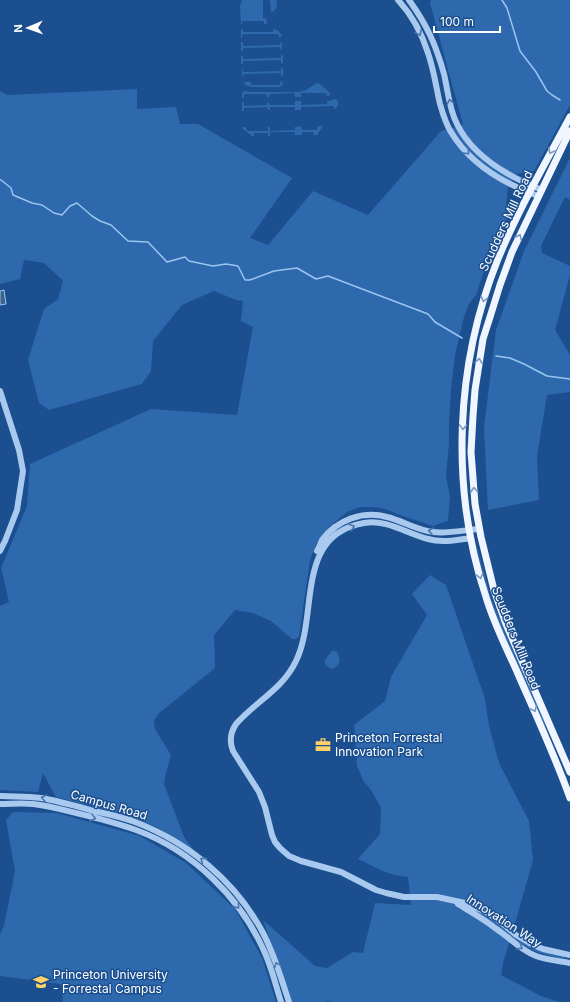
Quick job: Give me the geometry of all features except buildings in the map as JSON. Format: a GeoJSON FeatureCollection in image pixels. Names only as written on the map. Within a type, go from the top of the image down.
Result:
{"type":"FeatureCollection","features":[{"type":"Feature","properties":{"kind":"main road","name":"Scudders Mill Road"},"geometry":{"type":"LineString","coordinates":[[570,117],[531,190],[491,277],[470,355],[462,425],[464,497],[469,530],[486,597],[492,615],[552,751],[570,798]]}},
{"type":"Feature","properties":{"kind":"main road","name":"Scudders Mill Road"},"geometry":{"type":"LineString","coordinates":[[570,131],[512,252],[483,339],[479,358],[471,452],[475,504],[479,529],[494,590],[506,624],[570,772]]}},
{"type":"Feature","properties":{"kind":"street"},"geometry":{"type":"LineString","coordinates":[[398,0],[412,19],[422,37],[428,54],[440,105],[450,132],[467,154],[491,173],[511,185],[540,193]]}},
{"type":"Feature","properties":{"kind":"street"},"geometry":{"type":"LineString","coordinates":[[410,0],[428,28],[434,43],[450,106],[460,131],[469,143],[489,162],[526,184],[531,190]]}},
{"type":"Feature","properties":{"kind":"street"},"geometry":{"type":"LineString","coordinates":[[0,391],[23,471],[17,510],[0,551]]}},
{"type":"Feature","properties":{"kind":"street","name":"Innovation Way"},"geometry":{"type":"LineString","coordinates":[[313,576],[313,564],[316,553],[322,541],[340,524],[348,519],[361,515],[383,516],[436,533],[479,529]]}},
{"type":"Feature","properties":{"kind":"street","name":"Innovation Way"},"geometry":{"type":"LineString","coordinates":[[471,538],[447,541],[431,540],[376,522],[366,522],[348,528],[332,537],[321,551],[315,567],[303,645],[296,662],[278,687],[236,724],[232,730],[230,741],[233,750],[259,792],[272,835],[280,848],[289,856],[301,861],[341,872],[386,894],[404,897],[437,896],[465,903],[493,916],[516,935],[533,945],[543,949],[568,954]]}},
{"type":"Feature","properties":{"kind":"street","name":"Campus Road"},"geometry":{"type":"LineString","coordinates":[[0,796],[30,796],[41,798],[125,819],[155,830],[192,852],[224,879],[255,919],[277,964],[289,1002]]}},
{"type":"Feature","properties":{"kind":"street","name":"Campus Road"},"geometry":{"type":"LineString","coordinates":[[0,804],[33,804],[46,806],[113,823],[137,830],[181,853],[219,884],[247,920],[265,953],[281,1002]]}},
{"type":"Feature","properties":{"kind":"street","name":"Innovation Way"},"geometry":{"type":"LineString","coordinates":[[450,899],[489,923],[518,946],[536,956],[570,963]]}},
{"type":"Feature","properties":{"kind":"street"},"geometry":{"type":"LineString","coordinates":[[489,923],[493,916]]}},
{"type":"Feature","properties":{"kind":"shaded area"},"geometry":{"type":"Polygon","coordinates":[[[242,0],[263,0],[263,18],[266,18],[267,24],[264,24],[264,21],[242,21],[241,24],[240,6],[242,0]]]}},
{"type":"Feature","properties":{"kind":"shaded area"},"geometry":{"type":"Polygon","coordinates":[[[270,0],[276,0],[277,4],[276,9],[272,12],[271,11],[270,0]]]}},
{"type":"Feature","properties":{"kind":"shaded area"},"geometry":{"type":"Polygon","coordinates":[[[431,0],[570,0],[570,105],[534,171],[517,174],[508,186],[506,207],[514,206],[492,248],[476,295],[469,304],[464,317],[455,355],[451,390],[446,476],[450,496],[448,521],[433,526],[385,509],[374,507],[360,507],[347,512],[330,526],[317,542],[310,560],[299,636],[296,639],[292,639],[271,621],[253,613],[235,610],[214,635],[215,668],[158,714],[154,721],[155,729],[171,755],[164,784],[184,837],[195,852],[157,827],[125,815],[56,797],[43,773],[38,792],[0,790],[0,606],[9,602],[1,568],[27,506],[30,464],[151,409],[237,415],[253,327],[241,321],[243,301],[236,300],[214,291],[182,305],[153,341],[151,371],[142,384],[49,410],[39,403],[28,360],[44,309],[58,299],[63,281],[44,263],[24,260],[20,279],[0,284],[0,91],[7,95],[137,89],[137,109],[176,107],[180,124],[198,124],[292,178],[250,238],[268,245],[313,191],[368,215],[441,131],[463,125],[430,3],[431,0]]]}},
{"type":"Feature","properties":{"kind":"shaded area"},"geometry":{"type":"Polygon","coordinates":[[[241,29],[243,32],[273,32],[274,29],[282,36],[279,37],[278,34],[243,34],[241,38],[241,29]]]}},
{"type":"Feature","properties":{"kind":"shaded area"},"geometry":{"type":"Polygon","coordinates":[[[241,42],[243,42],[243,46],[280,45],[282,42],[282,50],[280,47],[243,48],[243,51],[241,51],[241,42]]]}},
{"type":"Feature","properties":{"kind":"shaded area"},"geometry":{"type":"Polygon","coordinates":[[[281,55],[283,55],[283,63],[281,63],[281,60],[243,61],[243,64],[241,64],[241,56],[243,56],[243,59],[281,58],[281,55]]]}},
{"type":"Feature","properties":{"kind":"shaded area"},"geometry":{"type":"Polygon","coordinates":[[[281,68],[283,68],[283,76],[281,76],[281,73],[243,74],[242,77],[242,69],[243,72],[281,71],[281,68]]]}},
{"type":"Feature","properties":{"kind":"shaded area"},"geometry":{"type":"Polygon","coordinates":[[[283,81],[280,87],[251,87],[245,85],[244,82],[251,82],[251,85],[280,85],[280,82],[283,81]]]}},
{"type":"Feature","properties":{"kind":"shaded area"},"geometry":{"type":"Polygon","coordinates":[[[318,83],[330,93],[329,96],[327,96],[326,93],[301,93],[301,97],[295,97],[294,93],[270,94],[269,97],[267,97],[267,94],[244,94],[244,98],[242,98],[242,93],[244,91],[299,92],[318,83]]]}},
{"type":"Feature","properties":{"kind":"shaded area"},"geometry":{"type":"Polygon","coordinates":[[[334,99],[338,102],[338,106],[335,109],[334,106],[301,107],[301,110],[295,110],[295,107],[270,107],[270,110],[268,110],[267,107],[244,108],[244,111],[242,111],[242,102],[244,102],[244,106],[267,105],[268,102],[270,105],[295,105],[295,101],[301,101],[301,105],[327,104],[327,101],[334,99]]]}},
{"type":"Feature","properties":{"kind":"shaded area"},"geometry":{"type":"Polygon","coordinates":[[[301,126],[302,130],[317,130],[318,126],[323,126],[317,135],[314,135],[313,132],[302,132],[302,135],[295,135],[295,132],[270,132],[270,136],[268,136],[268,133],[254,133],[254,136],[252,136],[243,129],[243,127],[246,127],[247,131],[268,131],[268,127],[270,127],[270,131],[295,130],[295,127],[301,126]]]}},
{"type":"Feature","properties":{"kind":"shaded area"},"geometry":{"type":"Polygon","coordinates":[[[570,158],[570,200],[565,197],[541,246],[542,253],[570,266],[570,275],[555,330],[570,355],[570,392],[547,395],[537,456],[539,500],[488,510],[484,428],[496,330],[524,251],[570,158]]]}},
{"type":"Feature","properties":{"kind":"shaded area"},"geometry":{"type":"Polygon","coordinates":[[[4,290],[6,304],[0,305],[0,291],[4,290]]]}},
{"type":"Feature","properties":{"kind":"shaded area"},"geometry":{"type":"Polygon","coordinates":[[[476,547],[491,598],[564,767],[502,633],[492,607],[476,547]]]}},
{"type":"Feature","properties":{"kind":"shaded area"},"geometry":{"type":"Polygon","coordinates":[[[430,575],[446,585],[485,699],[489,726],[499,763],[529,821],[533,860],[512,934],[565,956],[564,959],[543,954],[524,946],[511,937],[501,975],[541,996],[559,1002],[292,1002],[263,920],[315,966],[327,968],[353,952],[363,953],[375,903],[411,905],[408,877],[388,873],[358,859],[380,834],[381,808],[371,790],[364,782],[357,766],[354,725],[385,701],[391,677],[427,615],[412,594],[430,575]]]}},
{"type":"Feature","properties":{"kind":"shaded area"},"geometry":{"type":"Polygon","coordinates":[[[332,651],[337,652],[340,660],[339,664],[332,669],[326,665],[325,661],[332,651]]]}},
{"type":"Feature","properties":{"kind":"shaded area"},"geometry":{"type":"Polygon","coordinates":[[[13,812],[57,813],[140,836],[186,863],[235,909],[262,958],[276,1002],[63,1002],[61,984],[0,976],[0,934],[4,926],[15,871],[6,820],[13,812]]]}},
{"type":"Feature","properties":{"kind":"waterway"},"geometry":{"type":"LineString","coordinates":[[502,0],[507,8],[520,51],[536,72],[547,91],[560,100]]}},
{"type":"Feature","properties":{"kind":"waterway"},"geometry":{"type":"LineString","coordinates":[[0,180],[11,188],[13,195],[32,203],[42,205],[54,213],[62,215],[70,206],[77,203],[92,216],[111,225],[128,241],[148,242],[167,262],[185,257],[189,261],[213,266],[226,264],[238,266],[245,280],[250,280],[274,271],[297,268],[316,279],[328,276],[428,314],[435,322],[462,338]]}},
{"type":"Feature","properties":{"kind":"waterway"},"geometry":{"type":"LineString","coordinates":[[496,356],[510,358],[547,376],[570,379]]}},
{"type":"Feature","properties":{"kind":"place","name":"Princeton Forrestal Innovation Park"},"geometry":{"type":"Point","coordinates":[323,745]}},
{"type":"Feature","properties":{"kind":"place","name":"Princeton University - Forrestal Campus"},"geometry":{"type":"Point","coordinates":[41,982]}}]}
